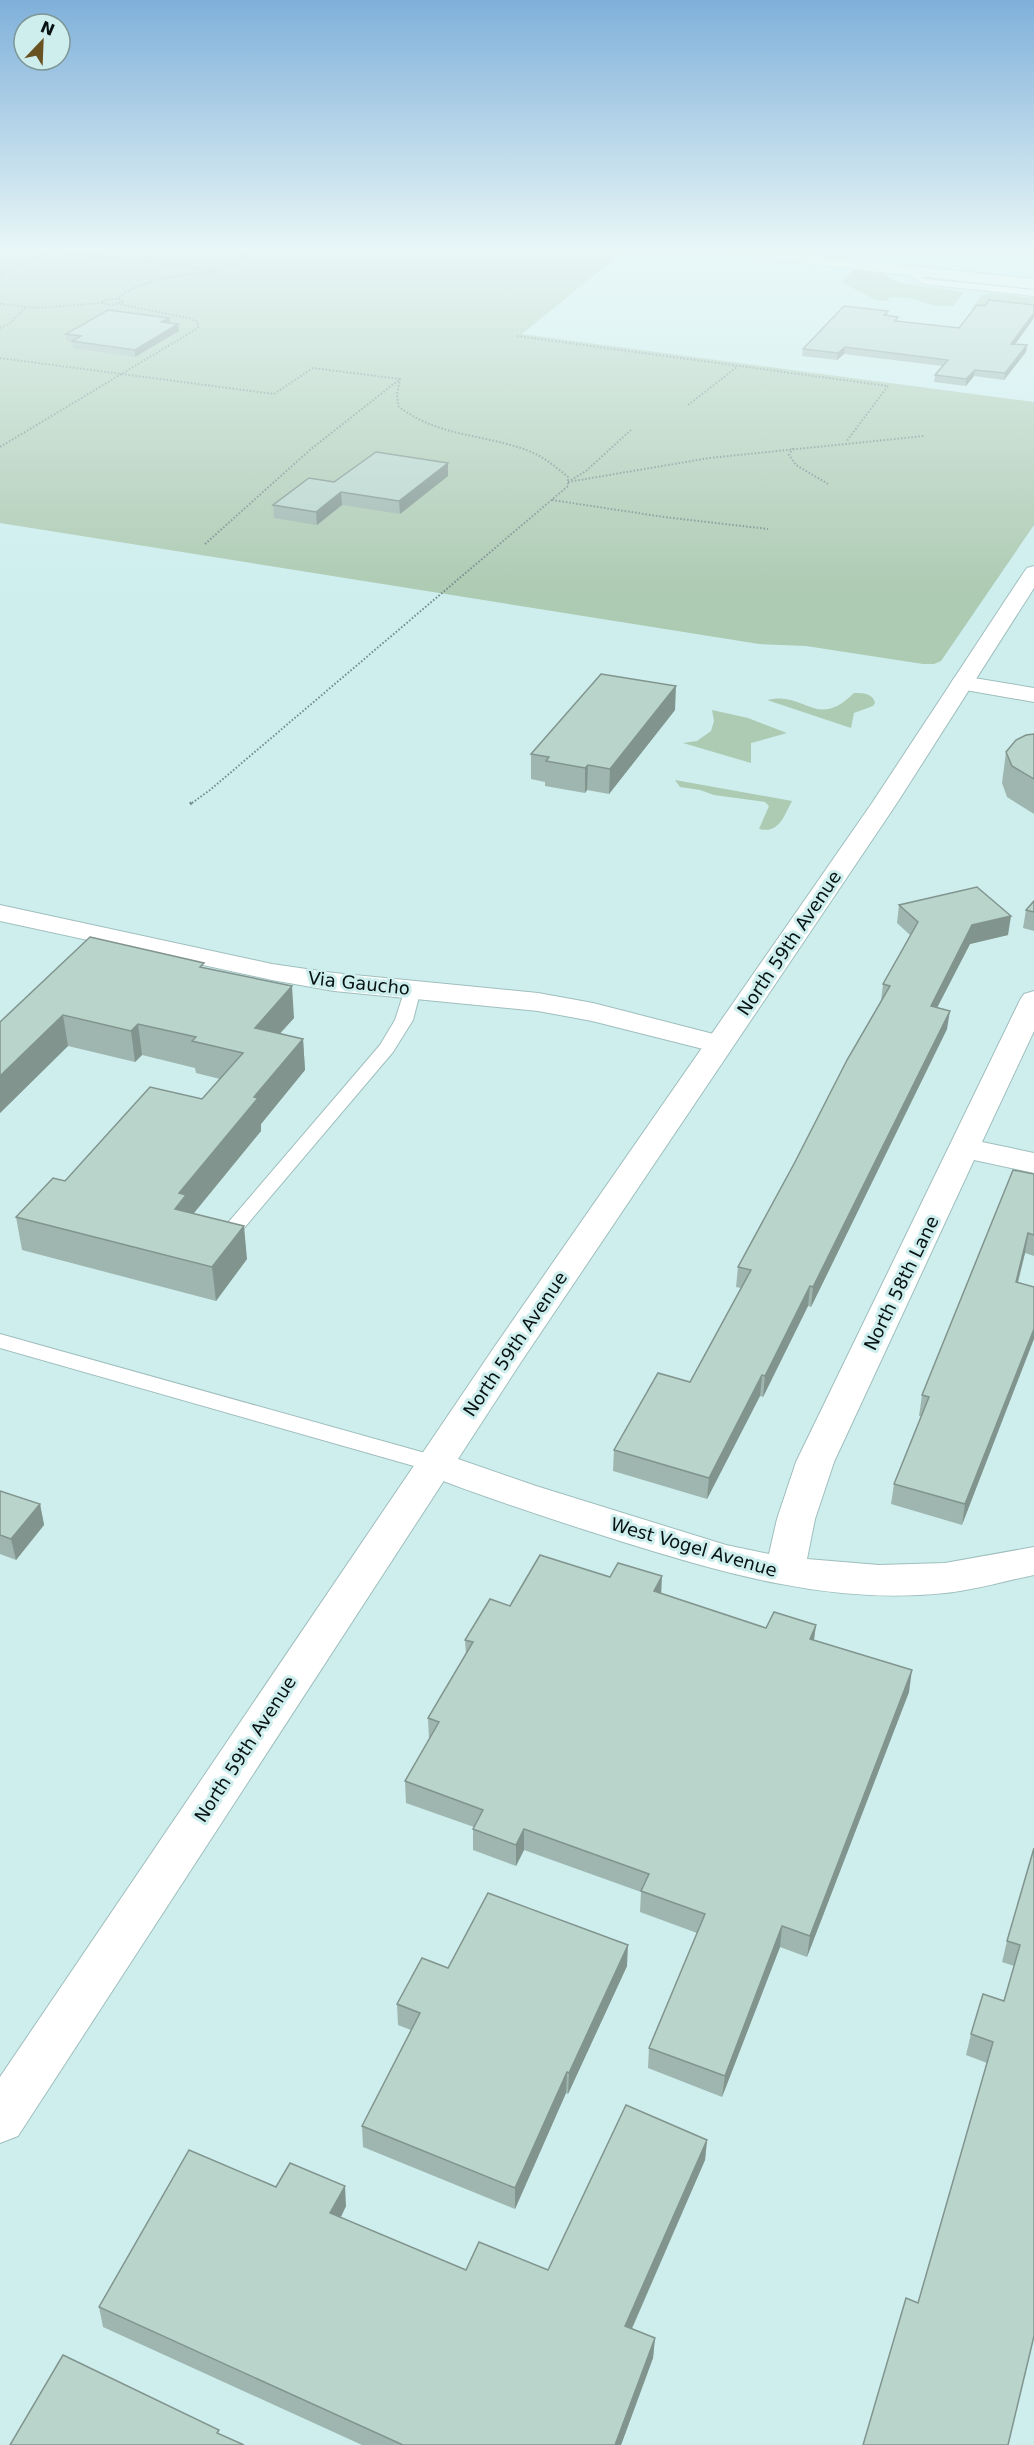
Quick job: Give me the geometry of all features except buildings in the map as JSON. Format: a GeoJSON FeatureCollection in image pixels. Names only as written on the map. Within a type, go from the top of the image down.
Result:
{"type":"FeatureCollection","features":[{"type":"Feature","properties":{"kind":"street","name":"North 59th Avenue"},"geometry":{"type":"LineString","coordinates":[[0,2120],[435,1464],[718,1044],[870,824],[1034,572]]}},
{"type":"Feature","properties":{"kind":"street"},"geometry":{"type":"LineString","coordinates":[[962,683],[1034,695]]}},
{"type":"Feature","properties":{"kind":"street","name":"Via Gaucho"},"geometry":{"type":"LineString","coordinates":[[0,913],[272,972],[549,1004],[718,1044]]}},
{"type":"Feature","properties":{"kind":"street","name":"North 58th Lane"},"geometry":{"type":"LineString","coordinates":[[785,1572],[796,1519],[815,1462],[1034,1000]]}},
{"type":"Feature","properties":{"kind":"street"},"geometry":{"type":"LineString","coordinates":[[965,1148],[1034,1164]]}},
{"type":"Feature","properties":{"kind":"street","name":"West Vogel Avenue"},"geometry":{"type":"LineString","coordinates":[[435,1464],[522,1496],[660,1539],[726,1559],[785,1572],[879,1580],[945,1578],[1034,1561]]}},
{"type":"Feature","properties":{"kind":"lane"},"geometry":{"type":"LineString","coordinates":[[220,1245],[387,1048],[404,1020],[413,989]]}},
{"type":"Feature","properties":{"kind":"lane"},"geometry":{"type":"LineString","coordinates":[[0,1341],[435,1464]]}},
{"type":"Feature","properties":{"kind":"path"},"geometry":{"type":"LineString","coordinates":[[59,366],[274,394],[313,368],[400,379]]}},
{"type":"Feature","properties":{"kind":"path"},"geometry":{"type":"LineString","coordinates":[[0,447],[139,366]]}},
{"type":"Feature","properties":{"kind":"path"},"geometry":{"type":"LineString","coordinates":[[688,405],[725,378],[737,366]]}},
{"type":"Feature","properties":{"kind":"path"},"geometry":{"type":"LineString","coordinates":[[738,366],[888,386],[846,442]]}},
{"type":"Feature","properties":{"kind":"path"},"geometry":{"type":"LineString","coordinates":[[190,804],[244,762],[568,486],[568,477],[556,466],[528,450],[444,430],[408,417],[398,406],[397,394],[400,379]]}},
{"type":"Feature","properties":{"kind":"path"},"geometry":{"type":"LineString","coordinates":[[205,544],[311,449],[400,379]]}},
{"type":"Feature","properties":{"kind":"path"},"geometry":{"type":"LineString","coordinates":[[568,482],[586,471],[632,429]]}},
{"type":"Feature","properties":{"kind":"path"},"geometry":{"type":"LineString","coordinates":[[568,482],[709,458],[846,442],[924,436]]}},
{"type":"Feature","properties":{"kind":"path"},"geometry":{"type":"LineString","coordinates":[[793,448],[789,455],[796,465],[828,484]]}},
{"type":"Feature","properties":{"kind":"path"},"geometry":{"type":"LineString","coordinates":[[552,500],[683,520],[768,529]]}},
{"type":"Feature","properties":{"kind":"green space"},"geometry":{"type":"Polygon","coordinates":[[[0,366],[764,366],[1034,402],[1034,525],[941,661],[934,664],[806,646],[759,644],[0,523],[0,366]]]}},
{"type":"Feature","properties":{"kind":"green space"},"geometry":{"type":"Polygon","coordinates":[[[854,693],[870,695],[875,703],[873,706],[854,713],[851,728],[767,700],[780,698],[810,707],[830,709],[841,704],[854,693]]]}},
{"type":"Feature","properties":{"kind":"green space"},"geometry":{"type":"Polygon","coordinates":[[[712,710],[748,718],[787,733],[751,743],[751,763],[683,743],[697,741],[711,731],[714,721],[712,710]]]}},
{"type":"Feature","properties":{"kind":"green space"},"geometry":{"type":"Polygon","coordinates":[[[675,780],[792,801],[776,826],[766,830],[759,829],[769,806],[765,802],[714,795],[680,787],[675,780]]]}}]}
